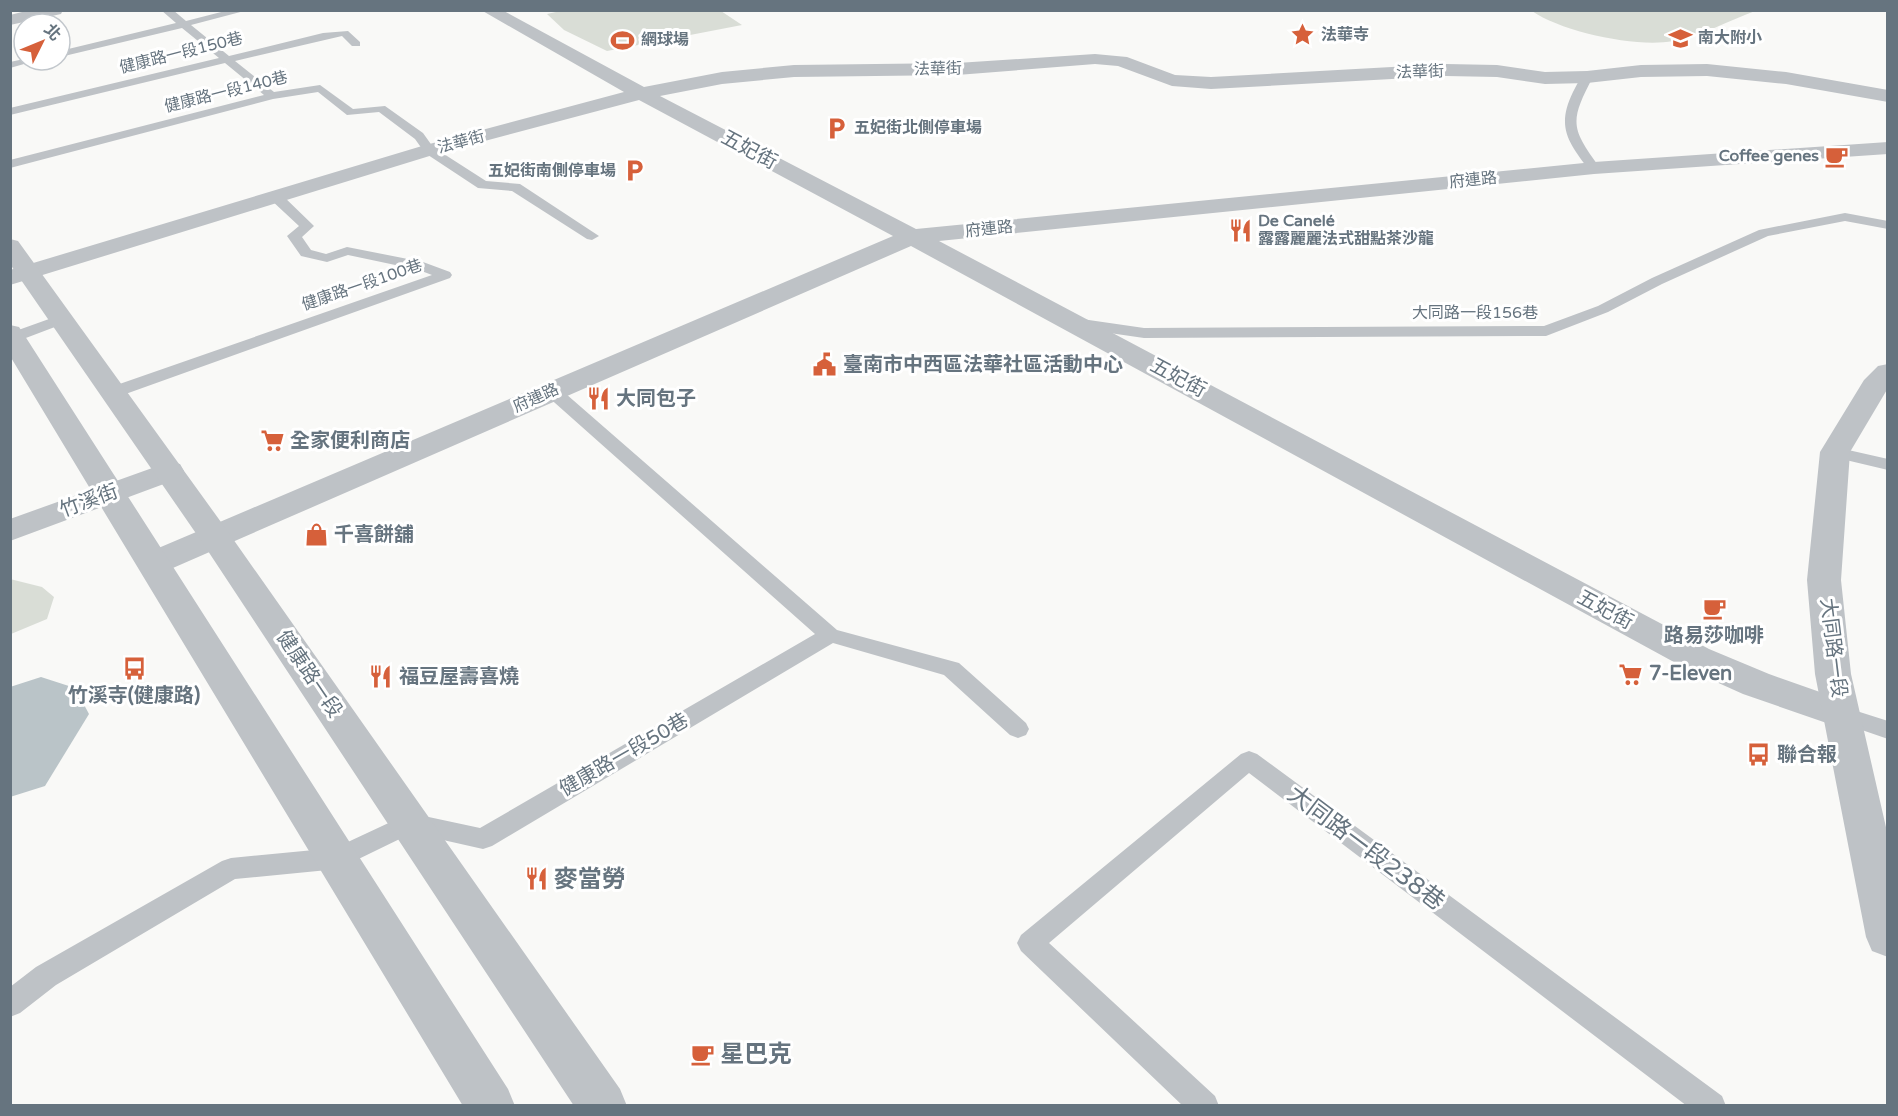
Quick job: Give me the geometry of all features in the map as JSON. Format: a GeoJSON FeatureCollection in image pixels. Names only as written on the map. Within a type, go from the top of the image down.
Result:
{"type":"FeatureCollection","features":[{"type":"Feature","properties":{"kind":"street"},"geometry":{"type":"LineString","coordinates":[[10,20],[55,10]]}},
{"type":"Feature","properties":{"kind":"street","name":"五妃街"},"geometry":{"type":"LineString","coordinates":[[489,10],[639,94],[724,136],[1076,323],[1696,658],[1756,684],[1841,714]]}},
{"type":"Feature","properties":{"kind":"street","name":"法華街"},"geometry":{"type":"LineString","coordinates":[[20,275],[275,195],[429,150],[639,94],[722,78],[794,71],[957,69],[1095,59],[1121,61],[1172,80],[1211,83],[1446,70],[1497,71],[1545,78],[1587,77],[1641,70],[1707,70],[1786,78],[1887,96]]}},
{"type":"Feature","properties":{"kind":"street","name":"府連路"},"geometry":{"type":"LineString","coordinates":[[154,563],[911,237],[1594,168],[1887,148]]}},
{"type":"Feature","properties":{"kind":"street","name":"健康路一段"},"geometry":{"type":"LineString","coordinates":[[10,246],[20,275],[63,319],[215,537],[603,1106]]}},
{"type":"Feature","properties":{"kind":"street"},"geometry":{"type":"LineString","coordinates":[[12,336],[491,1106]]}},
{"type":"Feature","properties":{"kind":"street","name":"大同路一段"},"geometry":{"type":"LineString","coordinates":[[1887,372],[1874,386],[1835,452],[1824,580],[1831,654],[1841,714],[1876,822],[1887,937]]}},
{"type":"Feature","properties":{"kind":"street","name":"竹溪街"},"geometry":{"type":"LineString","coordinates":[[10,531],[169,471]]}},
{"type":"Feature","properties":{"kind":"lane"},"geometry":{"type":"LineString","coordinates":[[165,10],[228,58],[272,96]]}},
{"type":"Feature","properties":{"kind":"lane"},"geometry":{"type":"LineString","coordinates":[[72,51],[185,26],[243,10]]}},
{"type":"Feature","properties":{"kind":"lane","name":"健康路一段150巷"},"geometry":{"type":"LineString","coordinates":[[10,112],[323,36],[344,33],[356,44]]}},
{"type":"Feature","properties":{"kind":"lane"},"geometry":{"type":"LineString","coordinates":[[1587,77],[1571,110],[1568,126],[1573,142],[1594,168]]}},
{"type":"Feature","properties":{"kind":"lane","name":"健康路一段140巷"},"geometry":{"type":"LineString","coordinates":[[10,164],[272,96],[320,88],[351,113],[381,108],[419,136],[429,150]]}},
{"type":"Feature","properties":{"kind":"lane"},"geometry":{"type":"LineString","coordinates":[[429,150],[483,185],[515,187],[592,236]]}},
{"type":"Feature","properties":{"kind":"lane","name":"健康路一段100巷"},"geometry":{"type":"LineString","coordinates":[[114,392],[445,275],[423,266],[347,251],[327,258],[306,253],[294,236],[307,226],[275,195]]}},
{"type":"Feature","properties":{"kind":"lane","name":"大同路一段156巷"},"geometry":{"type":"LineString","coordinates":[[1076,323],[1143,333],[1546,331],[1603,309],[1657,281],[1764,233],[1845,217],[1887,225]]}},
{"type":"Feature","properties":{"kind":"lane"},"geometry":{"type":"LineString","coordinates":[[12,336],[63,319]]}},
{"type":"Feature","properties":{"kind":"lane"},"geometry":{"type":"LineString","coordinates":[[552,391],[830,635],[951,669],[1018,729]]}},
{"type":"Feature","properties":{"kind":"lane"},"geometry":{"type":"LineString","coordinates":[[1835,452],[1887,465]]}},
{"type":"Feature","properties":{"kind":"lane","name":"健康路一段50巷"},"geometry":{"type":"LineString","coordinates":[[410,823],[483,839],[830,635]]}},
{"type":"Feature","properties":{"kind":"lane"},"geometry":{"type":"LineString","coordinates":[[1841,714],[1887,730]]}},
{"type":"Feature","properties":{"kind":"lane","name":"大同路一段238巷"},"geometry":{"type":"LineString","coordinates":[[1205,1106],[1030,943],[1249,760],[1712,1106]]}},
{"type":"Feature","properties":{"kind":"lane"},"geometry":{"type":"LineString","coordinates":[[10,1004],[46,976],[231,869],[338,858],[410,823]]}},
{"type":"Feature","properties":{"kind":"shaded area","name":"網球場"},"geometry":{"type":"Polygon","coordinates":[[[565,10],[721,11],[742,25],[607,51],[564,30],[547,14],[565,10]]]}},
{"type":"Feature","properties":{"kind":"shaded area"},"geometry":{"type":"Polygon","coordinates":[[[1532,11],[1755,11],[1694,36],[1658,43],[1620,40],[1580,32],[1545,19],[1532,11]]]}},
{"type":"Feature","properties":{"kind":"shaded area"},"geometry":{"type":"Polygon","coordinates":[[[10,579],[42,587],[54,597],[47,619],[11,634],[10,579]]]}},
{"type":"Feature","properties":{"kind":"waterway"},"geometry":{"type":"LineString","coordinates":[[10,758],[41,714]]}},
{"type":"Feature","properties":{"kind":"place","name":"法華寺"},"geometry":{"type":"Point","coordinates":[1303,35]}},
{"type":"Feature","properties":{"kind":"place","name":"南大附小"},"geometry":{"type":"Point","coordinates":[1680,38]}},
{"type":"Feature","properties":{"kind":"place","name":"網球場"},"geometry":{"type":"Point","coordinates":[623,40]}},
{"type":"Feature","properties":{"kind":"place","name":"五妃街北側停車場"},"geometry":{"type":"Point","coordinates":[836,128]}},
{"type":"Feature","properties":{"kind":"place","name":"Coffee genes"},"geometry":{"type":"Point","coordinates":[1837,156]}},
{"type":"Feature","properties":{"kind":"place","name":"五妃街南側停車場"},"geometry":{"type":"Point","coordinates":[634,171]}},
{"type":"Feature","properties":{"kind":"place","name":"De Canelé 露露麗麗法式甜點茶沙龍"},"geometry":{"type":"Point","coordinates":[1240,230]}},
{"type":"Feature","properties":{"kind":"place","name":"臺南市中西區法華社區活動中心"},"geometry":{"type":"Point","coordinates":[825,365]}},
{"type":"Feature","properties":{"kind":"place","name":"大同包子"},"geometry":{"type":"Point","coordinates":[598,399]}},
{"type":"Feature","properties":{"kind":"place","name":"全家便利商店"},"geometry":{"type":"Point","coordinates":[272,441]}},
{"type":"Feature","properties":{"kind":"place","name":"千喜餅舖"},"geometry":{"type":"Point","coordinates":[316,535]}},
{"type":"Feature","properties":{"kind":"place","name":"路易莎咖啡"},"geometry":{"type":"Point","coordinates":[1714,609]}},
{"type":"Feature","properties":{"kind":"place","name":"竹溪寺(健康路)"},"geometry":{"type":"Point","coordinates":[134,669]}},
{"type":"Feature","properties":{"kind":"place","name":"7-Eleven"},"geometry":{"type":"Point","coordinates":[1631,674]}},
{"type":"Feature","properties":{"kind":"place","name":"福豆屋壽喜燒"},"geometry":{"type":"Point","coordinates":[381,677]}},
{"type":"Feature","properties":{"kind":"place","name":"聯合報"},"geometry":{"type":"Point","coordinates":[1759,755]}},
{"type":"Feature","properties":{"kind":"place","name":"麥當勞"},"geometry":{"type":"Point","coordinates":[536,879]}},
{"type":"Feature","properties":{"kind":"place","name":"星巴克"},"geometry":{"type":"Point","coordinates":[702,1054]}}]}
